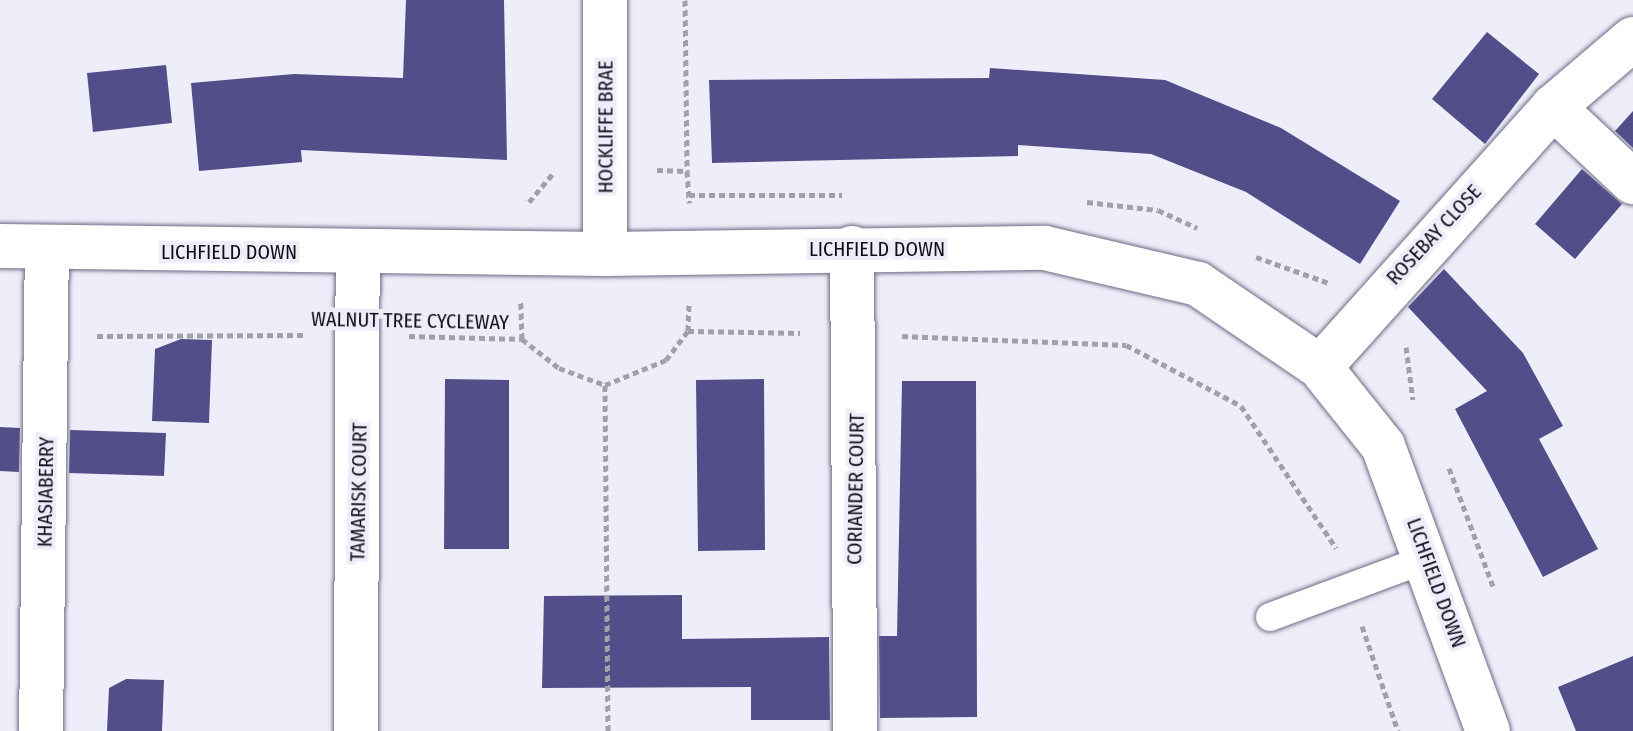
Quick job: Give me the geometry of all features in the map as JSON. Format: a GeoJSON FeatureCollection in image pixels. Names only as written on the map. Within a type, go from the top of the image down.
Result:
{"type":"FeatureCollection","features":[{"type":"Feature","properties":{"kind":"street","name":"HOCKLIFFE BRAE"},"geometry":{"type":"LineString","coordinates":[[605,0],[608,167],[605,254]]}},
{"type":"Feature","properties":{"kind":"street","name":"ROSEBAY CLOSE"},"geometry":{"type":"LineString","coordinates":[[1320,367],[1553,107],[1633,39]]}},
{"type":"Feature","properties":{"kind":"street"},"geometry":{"type":"LineString","coordinates":[[1553,107],[1633,182]]}},
{"type":"Feature","properties":{"kind":"street","name":"LICHFIELD DOWN"},"geometry":{"type":"LineString","coordinates":[[0,246],[47,253],[521,251],[605,254],[852,248],[1045,248],[1198,284],[1320,367],[1383,446],[1429,558],[1488,731]]}},
{"type":"Feature","properties":{"kind":"street","name":"CORIANDER COURT"},"geometry":{"type":"LineString","coordinates":[[852,248],[857,334],[855,731]]}},
{"type":"Feature","properties":{"kind":"street","name":"TAMARISK COURT"},"geometry":{"type":"LineString","coordinates":[[356,731],[361,334],[358,252]]}},
{"type":"Feature","properties":{"kind":"street","name":"KHASIABERRY"},"geometry":{"type":"LineString","coordinates":[[41,731],[49,337],[47,253]]}},
{"type":"Feature","properties":{"kind":"lane"},"geometry":{"type":"LineString","coordinates":[[1270,617],[1429,558]]}},
{"type":"Feature","properties":{"kind":"path"},"geometry":{"type":"LineString","coordinates":[[522,339],[559,368],[605,385],[666,360],[688,331],[692,251],[687,171],[685,0]]}},
{"type":"Feature","properties":{"kind":"path","name":"WALNUT TREE CYCLEWAY"},"geometry":{"type":"LineString","coordinates":[[49,337],[361,334],[522,339],[519,220],[558,167],[687,171]]}},
{"type":"Feature","properties":{"kind":"path"},"geometry":{"type":"LineString","coordinates":[[688,331],[857,334],[1126,345],[1241,406],[1331,532],[1398,731]]}},
{"type":"Feature","properties":{"kind":"path"},"geometry":{"type":"LineString","coordinates":[[605,385],[608,731]]}},
{"type":"Feature","properties":{"kind":"building"},"geometry":{"type":"Polygon","coordinates":[[[406,0],[504,0],[507,160],[301,150],[302,162],[199,171],[191,83],[294,74],[403,78],[406,0]]]}},
{"type":"Feature","properties":{"kind":"building"},"geometry":{"type":"Polygon","coordinates":[[[1487,32],[1539,74],[1485,144],[1432,99],[1487,32]]]}},
{"type":"Feature","properties":{"kind":"building"},"geometry":{"type":"Polygon","coordinates":[[[166,65],[172,123],[93,132],[87,73],[166,65]]]}},
{"type":"Feature","properties":{"kind":"building"},"geometry":{"type":"Polygon","coordinates":[[[990,68],[1165,80],[1281,128],[1400,201],[1360,264],[1246,192],[1151,154],[1018,145],[1018,156],[712,163],[709,80],[989,78],[990,68]]]}},
{"type":"Feature","properties":{"kind":"building"},"geometry":{"type":"Polygon","coordinates":[[[1633,111],[1633,148],[1615,131],[1633,111]]]}},
{"type":"Feature","properties":{"kind":"building"},"geometry":{"type":"Polygon","coordinates":[[[1582,169],[1622,204],[1575,259],[1535,224],[1582,169]]]}},
{"type":"Feature","properties":{"kind":"building"},"geometry":{"type":"Polygon","coordinates":[[[1444,269],[1523,353],[1563,426],[1539,439],[1598,549],[1543,577],[1455,409],[1487,391],[1408,307],[1444,269]]]}},
{"type":"Feature","properties":{"kind":"building"},"geometry":{"type":"Polygon","coordinates":[[[181,339],[212,340],[209,423],[152,421],[155,349],[181,339]]]}},
{"type":"Feature","properties":{"kind":"building"},"geometry":{"type":"Polygon","coordinates":[[[445,379],[509,380],[509,549],[444,549],[445,379]]]}},
{"type":"Feature","properties":{"kind":"building"},"geometry":{"type":"Polygon","coordinates":[[[764,379],[765,550],[698,551],[696,380],[764,379]]]}},
{"type":"Feature","properties":{"kind":"building"},"geometry":{"type":"Polygon","coordinates":[[[902,381],[976,381],[977,717],[880,718],[879,636],[897,636],[902,381]]]}},
{"type":"Feature","properties":{"kind":"building"},"geometry":{"type":"Polygon","coordinates":[[[0,427],[20,428],[19,472],[0,471],[0,427]]]}},
{"type":"Feature","properties":{"kind":"building"},"geometry":{"type":"Polygon","coordinates":[[[70,430],[166,433],[164,476],[69,473],[70,430]]]}},
{"type":"Feature","properties":{"kind":"building"},"geometry":{"type":"Polygon","coordinates":[[[682,595],[682,639],[829,637],[830,720],[751,720],[751,687],[542,688],[544,596],[682,595]]]}},
{"type":"Feature","properties":{"kind":"building"},"geometry":{"type":"Polygon","coordinates":[[[1633,656],[1633,731],[1576,731],[1558,687],[1633,656]]]}},
{"type":"Feature","properties":{"kind":"building"},"geometry":{"type":"Polygon","coordinates":[[[126,679],[164,680],[162,731],[107,731],[109,688],[126,679]]]}}]}
